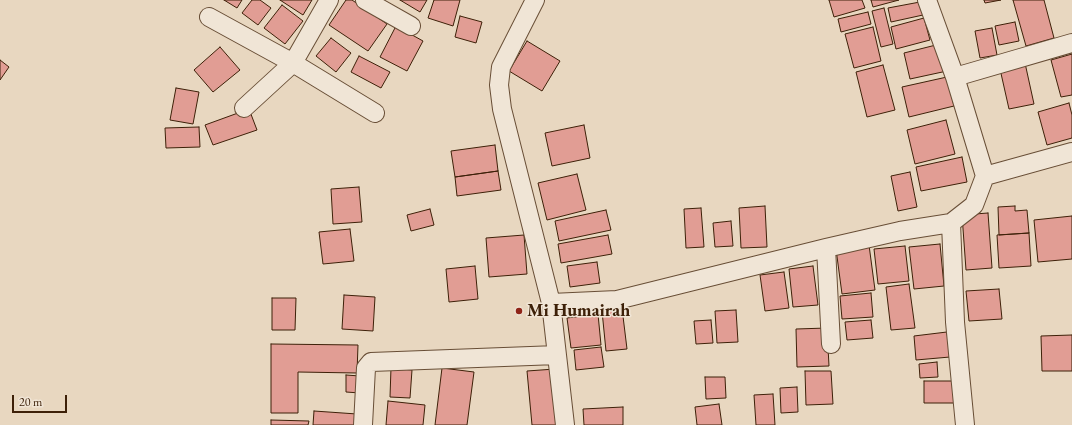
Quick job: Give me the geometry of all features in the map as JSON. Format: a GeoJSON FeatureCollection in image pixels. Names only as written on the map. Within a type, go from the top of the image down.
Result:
{"type":"FeatureCollection","features":[{"type":"Feature","properties":{"kind":"street"},"geometry":{"type":"LineString","coordinates":[[244,108],[293,63],[329,0]]}},
{"type":"Feature","properties":{"kind":"street"},"geometry":{"type":"LineString","coordinates":[[365,0],[411,26]]}},
{"type":"Feature","properties":{"kind":"street"},"geometry":{"type":"LineString","coordinates":[[535,0],[501,67],[499,85],[502,109],[551,303],[565,425]]}},
{"type":"Feature","properties":{"kind":"street"},"geometry":{"type":"LineString","coordinates":[[551,303],[618,300],[826,248],[900,231],[951,223],[974,205],[985,176],[955,77],[927,0]]}},
{"type":"Feature","properties":{"kind":"street"},"geometry":{"type":"LineString","coordinates":[[209,16],[293,63],[375,113]]}},
{"type":"Feature","properties":{"kind":"street"},"geometry":{"type":"LineString","coordinates":[[955,77],[1072,42]]}},
{"type":"Feature","properties":{"kind":"street"},"geometry":{"type":"LineString","coordinates":[[985,176],[1072,152]]}},
{"type":"Feature","properties":{"kind":"street"},"geometry":{"type":"LineString","coordinates":[[951,223],[955,322],[965,425]]}},
{"type":"Feature","properties":{"kind":"street"},"geometry":{"type":"LineString","coordinates":[[826,248],[831,344]]}},
{"type":"Feature","properties":{"kind":"street"},"geometry":{"type":"LineString","coordinates":[[363,425],[366,368],[371,362],[558,355]]}},
{"type":"Feature","properties":{"kind":"building"},"geometry":{"type":"Polygon","coordinates":[[[224,0],[242,0],[237,8],[224,0]]]}},
{"type":"Feature","properties":{"kind":"building"},"geometry":{"type":"Polygon","coordinates":[[[252,0],[260,0],[271,8],[258,25],[242,13],[252,0]]]}},
{"type":"Feature","properties":{"kind":"building"},"geometry":{"type":"Polygon","coordinates":[[[280,0],[312,0],[303,15],[280,0]]]}},
{"type":"Feature","properties":{"kind":"building"},"geometry":{"type":"Polygon","coordinates":[[[346,0],[352,0],[387,24],[368,51],[329,25],[346,0]]]}},
{"type":"Feature","properties":{"kind":"building"},"geometry":{"type":"Polygon","coordinates":[[[400,0],[427,0],[420,12],[400,0]]]}},
{"type":"Feature","properties":{"kind":"building"},"geometry":{"type":"Polygon","coordinates":[[[434,0],[460,0],[453,26],[428,18],[434,0]]]}},
{"type":"Feature","properties":{"kind":"building"},"geometry":{"type":"Polygon","coordinates":[[[829,0],[862,0],[865,8],[834,17],[829,0]]]}},
{"type":"Feature","properties":{"kind":"building"},"geometry":{"type":"Polygon","coordinates":[[[871,0],[899,0],[873,7],[871,0]]]}},
{"type":"Feature","properties":{"kind":"building"},"geometry":{"type":"Polygon","coordinates":[[[984,0],[1001,0],[985,3],[984,0]]]}},
{"type":"Feature","properties":{"kind":"building"},"geometry":{"type":"Polygon","coordinates":[[[1013,0],[1044,0],[1054,38],[1026,46],[1013,0]]]}},
{"type":"Feature","properties":{"kind":"building"},"geometry":{"type":"Polygon","coordinates":[[[920,2],[923,15],[891,22],[888,8],[920,2]]]}},
{"type":"Feature","properties":{"kind":"building"},"geometry":{"type":"Polygon","coordinates":[[[282,5],[303,21],[285,44],[264,28],[282,5]]]}},
{"type":"Feature","properties":{"kind":"building"},"geometry":{"type":"Polygon","coordinates":[[[884,8],[893,44],[881,47],[872,11],[884,8]]]}},
{"type":"Feature","properties":{"kind":"building"},"geometry":{"type":"Polygon","coordinates":[[[868,12],[871,24],[841,32],[838,19],[868,12]]]}},
{"type":"Feature","properties":{"kind":"building"},"geometry":{"type":"Polygon","coordinates":[[[460,16],[482,22],[476,43],[455,37],[460,16]]]}},
{"type":"Feature","properties":{"kind":"building"},"geometry":{"type":"Polygon","coordinates":[[[924,18],[930,40],[896,49],[891,27],[924,18]]]}},
{"type":"Feature","properties":{"kind":"building"},"geometry":{"type":"Polygon","coordinates":[[[1015,22],[1019,41],[999,45],[995,26],[1015,22]]]}},
{"type":"Feature","properties":{"kind":"building"},"geometry":{"type":"Polygon","coordinates":[[[396,26],[423,41],[407,71],[380,57],[396,26]]]}},
{"type":"Feature","properties":{"kind":"building"},"geometry":{"type":"Polygon","coordinates":[[[873,27],[881,61],[854,68],[845,34],[873,27]]]}},
{"type":"Feature","properties":{"kind":"building"},"geometry":{"type":"Polygon","coordinates":[[[992,28],[997,55],[980,58],[975,31],[992,28]]]}},
{"type":"Feature","properties":{"kind":"building"},"geometry":{"type":"Polygon","coordinates":[[[331,38],[351,53],[336,72],[316,56],[331,38]]]}},
{"type":"Feature","properties":{"kind":"building"},"geometry":{"type":"Polygon","coordinates":[[[527,41],[560,61],[542,91],[509,71],[527,41]]]}},
{"type":"Feature","properties":{"kind":"building"},"geometry":{"type":"Polygon","coordinates":[[[940,44],[947,71],[910,79],[904,53],[940,44]]]}},
{"type":"Feature","properties":{"kind":"building"},"geometry":{"type":"Polygon","coordinates":[[[220,47],[240,70],[213,92],[194,70],[220,47]]]}},
{"type":"Feature","properties":{"kind":"building"},"geometry":{"type":"Polygon","coordinates":[[[1072,54],[1072,95],[1061,97],[1051,60],[1072,54]]]}},
{"type":"Feature","properties":{"kind":"building"},"geometry":{"type":"Polygon","coordinates":[[[359,56],[390,72],[381,88],[351,72],[359,56]]]}},
{"type":"Feature","properties":{"kind":"building"},"geometry":{"type":"Polygon","coordinates":[[[0,60],[9,67],[0,80],[0,60]]]}},
{"type":"Feature","properties":{"kind":"building"},"geometry":{"type":"Polygon","coordinates":[[[1025,63],[1034,104],[1009,109],[1000,69],[1025,63]]]}},
{"type":"Feature","properties":{"kind":"building"},"geometry":{"type":"Polygon","coordinates":[[[883,65],[895,110],[867,117],[856,72],[883,65]]]}},
{"type":"Feature","properties":{"kind":"building"},"geometry":{"type":"Polygon","coordinates":[[[947,77],[954,106],[909,117],[902,87],[947,77]]]}},
{"type":"Feature","properties":{"kind":"building"},"geometry":{"type":"Polygon","coordinates":[[[176,88],[199,92],[193,124],[170,120],[176,88]]]}},
{"type":"Feature","properties":{"kind":"building"},"geometry":{"type":"Polygon","coordinates":[[[1069,103],[1072,115],[1072,138],[1047,145],[1038,112],[1069,103]]]}},
{"type":"Feature","properties":{"kind":"building"},"geometry":{"type":"Polygon","coordinates":[[[249,109],[257,130],[213,145],[205,125],[249,109]]]}},
{"type":"Feature","properties":{"kind":"building"},"geometry":{"type":"Polygon","coordinates":[[[946,120],[955,154],[915,164],[907,130],[946,120]]]}},
{"type":"Feature","properties":{"kind":"building"},"geometry":{"type":"Polygon","coordinates":[[[584,125],[590,158],[552,166],[545,133],[584,125]]]}},
{"type":"Feature","properties":{"kind":"building"},"geometry":{"type":"Polygon","coordinates":[[[199,127],[200,147],[166,148],[165,128],[199,127]]]}},
{"type":"Feature","properties":{"kind":"building"},"geometry":{"type":"Polygon","coordinates":[[[495,145],[498,171],[455,177],[451,151],[495,145]]]}},
{"type":"Feature","properties":{"kind":"building"},"geometry":{"type":"Polygon","coordinates":[[[962,157],[967,182],[921,191],[916,167],[962,157]]]}},
{"type":"Feature","properties":{"kind":"building"},"geometry":{"type":"Polygon","coordinates":[[[498,171],[501,190],[457,196],[455,177],[498,171]]]}},
{"type":"Feature","properties":{"kind":"building"},"geometry":{"type":"Polygon","coordinates":[[[910,172],[917,207],[898,211],[891,176],[910,172]]]}},
{"type":"Feature","properties":{"kind":"building"},"geometry":{"type":"Polygon","coordinates":[[[577,174],[586,210],[547,220],[538,183],[577,174]]]}},
{"type":"Feature","properties":{"kind":"building"},"geometry":{"type":"Polygon","coordinates":[[[359,187],[362,222],[333,224],[331,189],[359,187]]]}},
{"type":"Feature","properties":{"kind":"building"},"geometry":{"type":"Polygon","coordinates":[[[765,206],[767,247],[741,248],[739,208],[765,206]]]}},
{"type":"Feature","properties":{"kind":"building"},"geometry":{"type":"Polygon","coordinates":[[[1015,206],[1015,211],[1027,210],[1029,233],[999,235],[998,207],[1015,206]]]}},
{"type":"Feature","properties":{"kind":"building"},"geometry":{"type":"Polygon","coordinates":[[[701,208],[704,247],[686,248],[684,209],[701,208]]]}},
{"type":"Feature","properties":{"kind":"building"},"geometry":{"type":"Polygon","coordinates":[[[430,209],[434,225],[411,231],[407,215],[430,209]]]}},
{"type":"Feature","properties":{"kind":"building"},"geometry":{"type":"Polygon","coordinates":[[[606,210],[611,230],[559,241],[555,221],[606,210]]]}},
{"type":"Feature","properties":{"kind":"building"},"geometry":{"type":"Polygon","coordinates":[[[988,213],[992,268],[966,270],[962,215],[988,213]]]}},
{"type":"Feature","properties":{"kind":"building"},"geometry":{"type":"Polygon","coordinates":[[[1072,216],[1072,259],[1038,262],[1034,220],[1072,216]]]}},
{"type":"Feature","properties":{"kind":"building"},"geometry":{"type":"Polygon","coordinates":[[[731,221],[733,246],[715,247],[713,223],[731,221]]]}},
{"type":"Feature","properties":{"kind":"building"},"geometry":{"type":"Polygon","coordinates":[[[350,229],[354,261],[323,264],[319,232],[350,229]]]}},
{"type":"Feature","properties":{"kind":"building"},"geometry":{"type":"Polygon","coordinates":[[[1029,233],[1031,266],[999,268],[997,235],[1029,233]]]}},
{"type":"Feature","properties":{"kind":"building"},"geometry":{"type":"Polygon","coordinates":[[[524,235],[527,274],[489,277],[486,238],[524,235]]]}},
{"type":"Feature","properties":{"kind":"building"},"geometry":{"type":"Polygon","coordinates":[[[608,235],[612,254],[561,263],[558,244],[608,235]]]}},
{"type":"Feature","properties":{"kind":"building"},"geometry":{"type":"Polygon","coordinates":[[[940,244],[944,286],[914,289],[909,247],[940,244]]]}},
{"type":"Feature","properties":{"kind":"building"},"geometry":{"type":"Polygon","coordinates":[[[869,245],[875,290],[842,294],[836,249],[869,245]]]}},
{"type":"Feature","properties":{"kind":"building"},"geometry":{"type":"Polygon","coordinates":[[[905,246],[909,281],[878,284],[874,249],[905,246]]]}},
{"type":"Feature","properties":{"kind":"building"},"geometry":{"type":"Polygon","coordinates":[[[597,262],[600,283],[570,287],[567,266],[597,262]]]}},
{"type":"Feature","properties":{"kind":"building"},"geometry":{"type":"Polygon","coordinates":[[[475,266],[478,299],[449,302],[446,269],[475,266]]]}},
{"type":"Feature","properties":{"kind":"building"},"geometry":{"type":"Polygon","coordinates":[[[813,266],[818,305],[793,307],[789,269],[813,266]]]}},
{"type":"Feature","properties":{"kind":"building"},"geometry":{"type":"Polygon","coordinates":[[[784,272],[789,308],[765,311],[760,275],[784,272]]]}},
{"type":"Feature","properties":{"kind":"building"},"geometry":{"type":"Polygon","coordinates":[[[909,284],[915,328],[891,330],[886,287],[909,284]]]}},
{"type":"Feature","properties":{"kind":"building"},"geometry":{"type":"Polygon","coordinates":[[[999,289],[1002,319],[969,321],[966,291],[999,289]]]}},
{"type":"Feature","properties":{"kind":"building"},"geometry":{"type":"Polygon","coordinates":[[[871,293],[873,317],[842,319],[840,296],[871,293]]]}},
{"type":"Feature","properties":{"kind":"building"},"geometry":{"type":"Polygon","coordinates":[[[344,295],[375,297],[373,331],[342,329],[344,295]]]}},
{"type":"Feature","properties":{"kind":"building"},"geometry":{"type":"Polygon","coordinates":[[[272,298],[296,298],[295,330],[272,330],[272,298]]]}},
{"type":"Feature","properties":{"kind":"building"},"geometry":{"type":"Polygon","coordinates":[[[622,308],[627,349],[606,351],[602,311],[622,308]]]}},
{"type":"Feature","properties":{"kind":"building"},"geometry":{"type":"Polygon","coordinates":[[[736,310],[738,342],[717,343],[715,311],[736,310]]]}},
{"type":"Feature","properties":{"kind":"building"},"geometry":{"type":"Polygon","coordinates":[[[598,314],[601,345],[571,348],[567,318],[598,314]]]}},
{"type":"Feature","properties":{"kind":"building"},"geometry":{"type":"Polygon","coordinates":[[[711,320],[713,343],[696,344],[694,321],[711,320]]]}},
{"type":"Feature","properties":{"kind":"building"},"geometry":{"type":"Polygon","coordinates":[[[871,320],[873,338],[847,340],[845,322],[871,320]]]}},
{"type":"Feature","properties":{"kind":"building"},"geometry":{"type":"Polygon","coordinates":[[[827,328],[829,366],[797,367],[796,329],[827,328]]]}},
{"type":"Feature","properties":{"kind":"building"},"geometry":{"type":"Polygon","coordinates":[[[947,332],[950,357],[916,360],[914,336],[947,332]]]}},
{"type":"Feature","properties":{"kind":"building"},"geometry":{"type":"Polygon","coordinates":[[[1072,335],[1072,371],[1042,371],[1041,336],[1072,335]]]}},
{"type":"Feature","properties":{"kind":"building"},"geometry":{"type":"Polygon","coordinates":[[[271,344],[358,345],[357,373],[298,372],[298,413],[271,413],[271,344]]]}},
{"type":"Feature","properties":{"kind":"building"},"geometry":{"type":"Polygon","coordinates":[[[601,347],[604,367],[576,370],[574,350],[601,347]]]}},
{"type":"Feature","properties":{"kind":"building"},"geometry":{"type":"Polygon","coordinates":[[[937,362],[938,377],[920,378],[919,364],[937,362]]]}},
{"type":"Feature","properties":{"kind":"building"},"geometry":{"type":"Polygon","coordinates":[[[391,368],[412,370],[410,398],[390,397],[391,368]]]}},
{"type":"Feature","properties":{"kind":"building"},"geometry":{"type":"Polygon","coordinates":[[[442,368],[474,372],[467,425],[435,425],[442,368]]]}},
{"type":"Feature","properties":{"kind":"building"},"geometry":{"type":"Polygon","coordinates":[[[555,369],[561,425],[532,425],[527,371],[555,369]]]}},
{"type":"Feature","properties":{"kind":"building"},"geometry":{"type":"Polygon","coordinates":[[[805,371],[831,371],[833,404],[806,405],[805,371]]]}},
{"type":"Feature","properties":{"kind":"building"},"geometry":{"type":"Polygon","coordinates":[[[346,375],[360,376],[360,393],[346,392],[346,375]]]}},
{"type":"Feature","properties":{"kind":"building"},"geometry":{"type":"Polygon","coordinates":[[[705,377],[725,377],[726,398],[706,399],[705,377]]]}},
{"type":"Feature","properties":{"kind":"building"},"geometry":{"type":"Polygon","coordinates":[[[924,381],[954,381],[954,403],[924,403],[924,381]]]}},
{"type":"Feature","properties":{"kind":"building"},"geometry":{"type":"Polygon","coordinates":[[[797,387],[798,412],[781,413],[780,388],[797,387]]]}},
{"type":"Feature","properties":{"kind":"building"},"geometry":{"type":"Polygon","coordinates":[[[773,394],[775,425],[756,425],[754,395],[773,394]]]}},
{"type":"Feature","properties":{"kind":"building"},"geometry":{"type":"Polygon","coordinates":[[[388,401],[425,405],[423,425],[386,425],[388,401]]]}},
{"type":"Feature","properties":{"kind":"building"},"geometry":{"type":"Polygon","coordinates":[[[719,404],[722,425],[697,425],[695,407],[719,404]]]}},
{"type":"Feature","properties":{"kind":"building"},"geometry":{"type":"Polygon","coordinates":[[[623,407],[623,425],[584,425],[583,409],[623,407]]]}},
{"type":"Feature","properties":{"kind":"building"},"geometry":{"type":"Polygon","coordinates":[[[314,411],[357,414],[357,425],[313,425],[314,411]]]}},
{"type":"Feature","properties":{"kind":"building"},"geometry":{"type":"Polygon","coordinates":[[[271,420],[309,421],[308,425],[271,425],[271,420]]]}},
{"type":"Feature","properties":{"kind":"place","name":"Mi Humairah"},"geometry":{"type":"Point","coordinates":[519,311]}}]}
